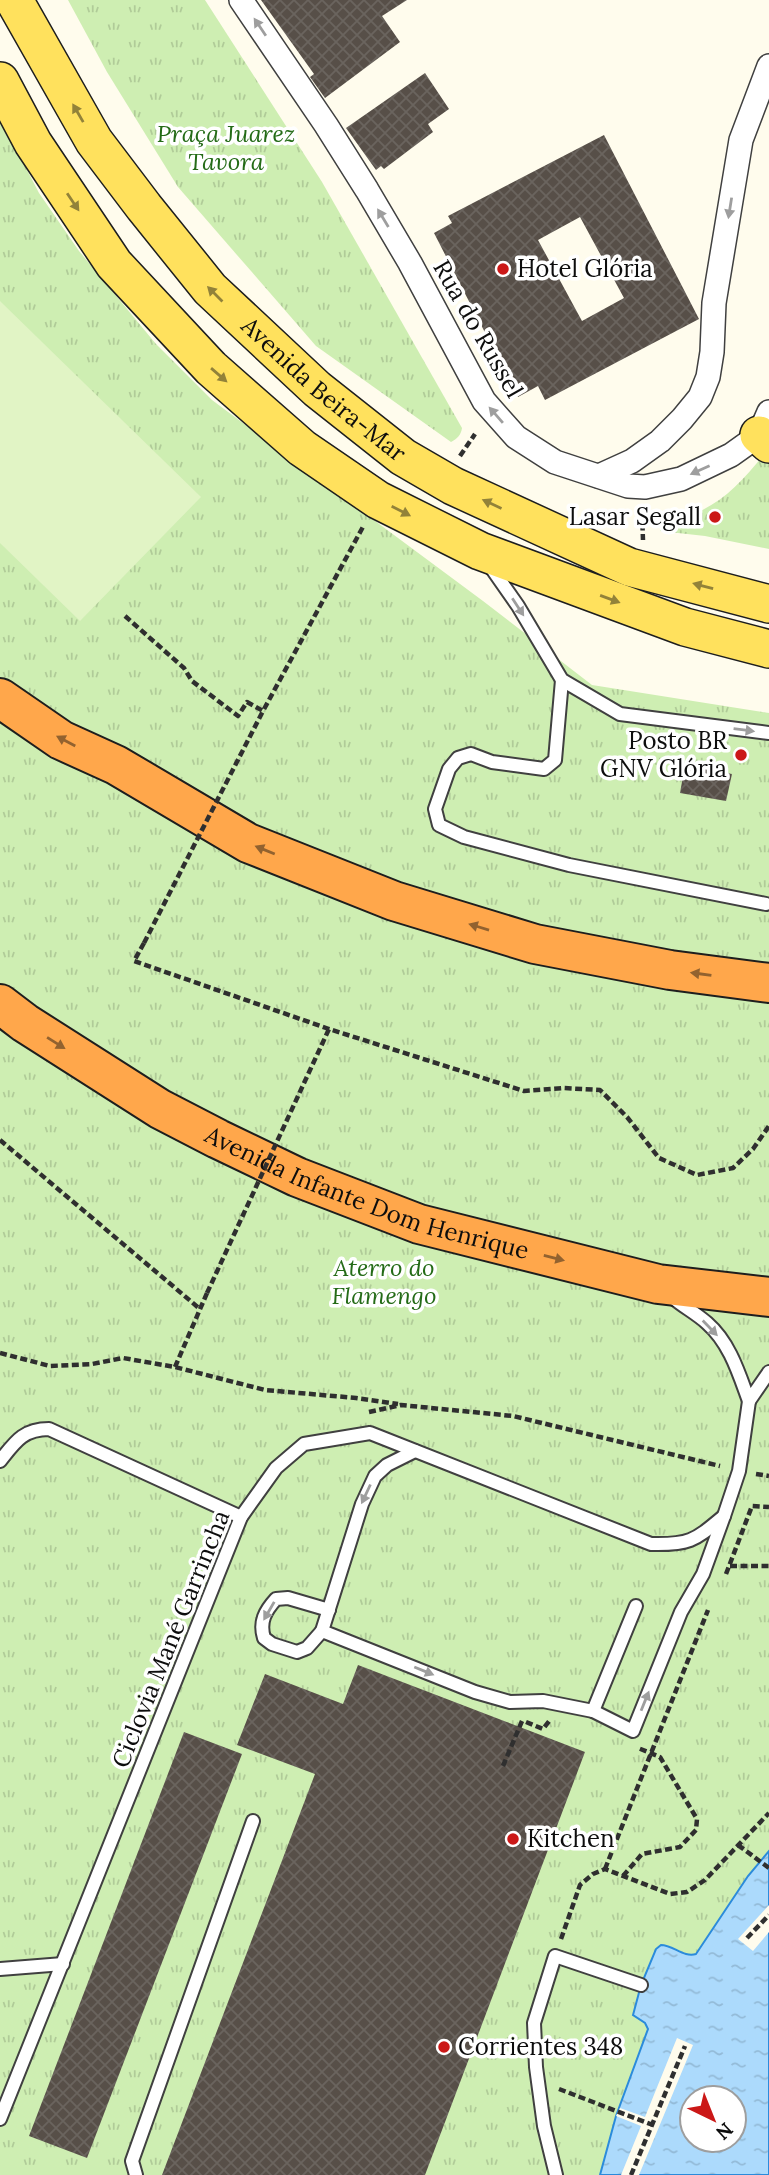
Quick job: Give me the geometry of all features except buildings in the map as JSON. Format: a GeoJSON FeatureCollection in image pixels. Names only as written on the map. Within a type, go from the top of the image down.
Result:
{"type":"FeatureCollection","features":[{"type":"Feature","properties":{"kind":"highway"},"geometry":{"type":"LineString","coordinates":[[0,698],[61,740],[116,765],[248,843],[394,901],[535,944],[670,970],[769,983]]}},
{"type":"Feature","properties":{"kind":"highway","name":"Avenida Infante Dom Henrique"},"geometry":{"type":"LineString","coordinates":[[0,1004],[24,1023],[160,1109],[297,1177],[419,1224],[658,1284],[769,1297]]}},
{"type":"Feature","properties":{"kind":"main road","name":"Avenida Beira-Mar"},"geometry":{"type":"LineString","coordinates":[[14,0],[94,141],[144,208],[210,289],[338,406],[403,457],[466,492],[629,567],[769,604]]}},
{"type":"Feature","properties":{"kind":"main road"},"geometry":{"type":"LineString","coordinates":[[0,81],[33,143],[114,264],[211,368],[302,447],[378,500],[480,551],[685,627],[769,649]]}},
{"type":"Feature","properties":{"kind":"street","name":"Rua do Russel"},"geometry":{"type":"LineString","coordinates":[[241,0],[367,190],[410,262],[484,401],[516,438],[555,462],[628,486],[645,487],[681,479],[731,455],[766,430]]}},
{"type":"Feature","properties":{"kind":"street"},"geometry":{"type":"LineString","coordinates":[[599,476],[632,461],[660,441],[700,397],[708,377],[712,352],[714,303],[741,140],[769,66]]}},
{"type":"Feature","properties":{"kind":"lane"},"geometry":{"type":"LineString","coordinates":[[480,551],[518,606],[562,680],[620,714],[769,733]]}},
{"type":"Feature","properties":{"kind":"lane"},"geometry":{"type":"LineString","coordinates":[[562,680],[555,760],[544,769],[492,762],[471,754],[458,758],[449,769],[435,809],[439,825],[464,837],[569,865],[766,904]]}},
{"type":"Feature","properties":{"kind":"lane"},"geometry":{"type":"LineString","coordinates":[[658,1284],[682,1306],[708,1323],[724,1343],[749,1401]]}},
{"type":"Feature","properties":{"kind":"lane"},"geometry":{"type":"LineString","coordinates":[[322,1631],[475,1692],[510,1702],[542,1700],[593,1712],[633,1731],[686,1600],[703,1574],[739,1471],[749,1401],[769,1372]]}},
{"type":"Feature","properties":{"kind":"lane"},"geometry":{"type":"LineString","coordinates":[[0,1461],[16,1441],[33,1429],[49,1429],[241,1517]]}},
{"type":"Feature","properties":{"kind":"lane","name":"Ciclovia Mané Garrincha"},"geometry":{"type":"LineString","coordinates":[[0,2119],[241,1517],[276,1468],[303,1444],[370,1433],[415,1451]]}},
{"type":"Feature","properties":{"kind":"lane"},"geometry":{"type":"LineString","coordinates":[[329,1610],[288,1598],[276,1599],[266,1610],[261,1629],[264,1639],[297,1652],[307,1648],[322,1631],[329,1610],[362,1504],[375,1476],[387,1465],[415,1451],[651,1544],[679,1545],[700,1536],[724,1516]]}},
{"type":"Feature","properties":{"kind":"lane"},"geometry":{"type":"LineString","coordinates":[[593,1712],[636,1606]]}},
{"type":"Feature","properties":{"kind":"lane"},"geometry":{"type":"LineString","coordinates":[[136,2175],[132,2161],[253,1821]]}},
{"type":"Feature","properties":{"kind":"lane"},"geometry":{"type":"LineString","coordinates":[[556,2175],[544,2126],[534,2023],[555,1956],[641,1984]]}},
{"type":"Feature","properties":{"kind":"lane"},"geometry":{"type":"LineString","coordinates":[[0,1969],[63,1964]]}},
{"type":"Feature","properties":{"kind":"path"},"geometry":{"type":"LineString","coordinates":[[457,459],[475,433]]}},
{"type":"Feature","properties":{"kind":"path"},"geometry":{"type":"LineString","coordinates":[[378,500],[263,710],[134,961],[329,1029],[524,1091],[563,1088],[600,1090],[627,1117],[659,1158],[697,1175],[733,1168],[769,1126]]}},
{"type":"Feature","properties":{"kind":"path"},"geometry":{"type":"LineString","coordinates":[[642,513],[643,541]]}},
{"type":"Feature","properties":{"kind":"path"},"geometry":{"type":"LineString","coordinates":[[125,616],[184,668],[192,681],[238,716],[247,702],[263,710]]}},
{"type":"Feature","properties":{"kind":"path"},"geometry":{"type":"LineString","coordinates":[[175,1367],[329,1029]]}},
{"type":"Feature","properties":{"kind":"path"},"geometry":{"type":"LineString","coordinates":[[0,1140],[200,1309]]}},
{"type":"Feature","properties":{"kind":"path"},"geometry":{"type":"LineString","coordinates":[[0,1353],[50,1366],[92,1364],[123,1358],[175,1367],[265,1390],[513,1416],[769,1476]]}},
{"type":"Feature","properties":{"kind":"path"},"geometry":{"type":"LineString","coordinates":[[366,1412],[401,1405]]}},
{"type":"Feature","properties":{"kind":"path"},"geometry":{"type":"LineString","coordinates":[[724,1579],[752,1506],[769,1507]]}},
{"type":"Feature","properties":{"kind":"path"},"geometry":{"type":"LineString","coordinates":[[730,1566],[769,1566]]}},
{"type":"Feature","properties":{"kind":"path"},"geometry":{"type":"LineString","coordinates":[[605,1870],[711,1603]]}},
{"type":"Feature","properties":{"kind":"path"},"geometry":{"type":"LineString","coordinates":[[510,1716],[543,1729],[554,1715]]}},
{"type":"Feature","properties":{"kind":"path"},"geometry":{"type":"LineString","coordinates":[[503,1766],[522,1721]]}},
{"type":"Feature","properties":{"kind":"path"},"geometry":{"type":"LineString","coordinates":[[623,1876],[642,1854],[680,1847],[696,1830],[696,1819],[660,1757],[626,1744]]}},
{"type":"Feature","properties":{"kind":"path"},"geometry":{"type":"LineString","coordinates":[[555,1956],[580,1885],[593,1874],[605,1870],[670,1894],[687,1892],[705,1880],[769,1813]]}},
{"type":"Feature","properties":{"kind":"path"},"geometry":{"type":"LineString","coordinates":[[738,1846],[769,1868]]}},
{"type":"Feature","properties":{"kind":"path"},"geometry":{"type":"LineString","coordinates":[[747,1938],[769,1915]]}},
{"type":"Feature","properties":{"kind":"path"},"geometry":{"type":"LineString","coordinates":[[631,2175],[685,2046]]}},
{"type":"Feature","properties":{"kind":"path"},"geometry":{"type":"LineString","coordinates":[[538,2081],[653,2124]]}},
{"type":"Feature","properties":{"kind":"green space","name":"Praça Juarez Tavora"},"geometry":{"type":"Polygon","coordinates":[[[68,0],[205,0],[322,182],[462,428],[457,438],[451,442],[316,346],[178,187],[107,72],[68,0]]]}},
{"type":"Feature","properties":{"kind":"green space","name":"Aterro do Flamengo"},"geometry":{"type":"Polygon","coordinates":[[[0,118],[39,193],[79,251],[156,344],[212,400],[592,685],[769,713],[769,1851],[748,1876],[696,1955],[691,1956],[666,1945],[641,1984],[633,2015],[645,2023],[648,2029],[616,2116],[600,2175],[0,2175],[0,118]]]}},
{"type":"Feature","properties":{"kind":"green space"},"geometry":{"type":"Polygon","coordinates":[[[0,301],[201,497],[80,621],[0,543],[0,301]]]}},
{"type":"Feature","properties":{"kind":"green space"},"geometry":{"type":"Polygon","coordinates":[[[769,448],[769,549],[705,536],[660,531],[660,524],[695,513],[722,498],[746,476],[769,448]]]}},
{"type":"Feature","properties":{"kind":"water"},"geometry":{"type":"Polygon","coordinates":[[[769,1851],[769,2175],[600,2175],[616,2116],[648,2029],[645,2023],[633,2015],[641,1985],[656,1949],[661,1945],[687,1954],[696,1954],[748,1876],[769,1851]]]}},
{"type":"Feature","properties":{"kind":"pier"},"geometry":{"type":"Polygon","coordinates":[[[769,1905],[769,1932],[753,1951],[738,1939],[769,1905]]]}},
{"type":"Feature","properties":{"kind":"pier"},"geometry":{"type":"Polygon","coordinates":[[[677,2038],[693,2045],[639,2175],[621,2175],[641,2126],[616,2116],[620,2108],[645,2117],[677,2038]]]}},
{"type":"Feature","properties":{"kind":"place","name":"Hotel Glória"},"geometry":{"type":"Point","coordinates":[503,269]}},
{"type":"Feature","properties":{"kind":"place","name":"Lasar Segall"},"geometry":{"type":"Point","coordinates":[715,517]}},
{"type":"Feature","properties":{"kind":"place","name":"Posto BR GNV Glória"},"geometry":{"type":"Point","coordinates":[741,755]}},
{"type":"Feature","properties":{"kind":"place","name":"Kitchen"},"geometry":{"type":"Point","coordinates":[513,1839]}},
{"type":"Feature","properties":{"kind":"place","name":"Corrientes 348"},"geometry":{"type":"Point","coordinates":[444,2047]}}]}
